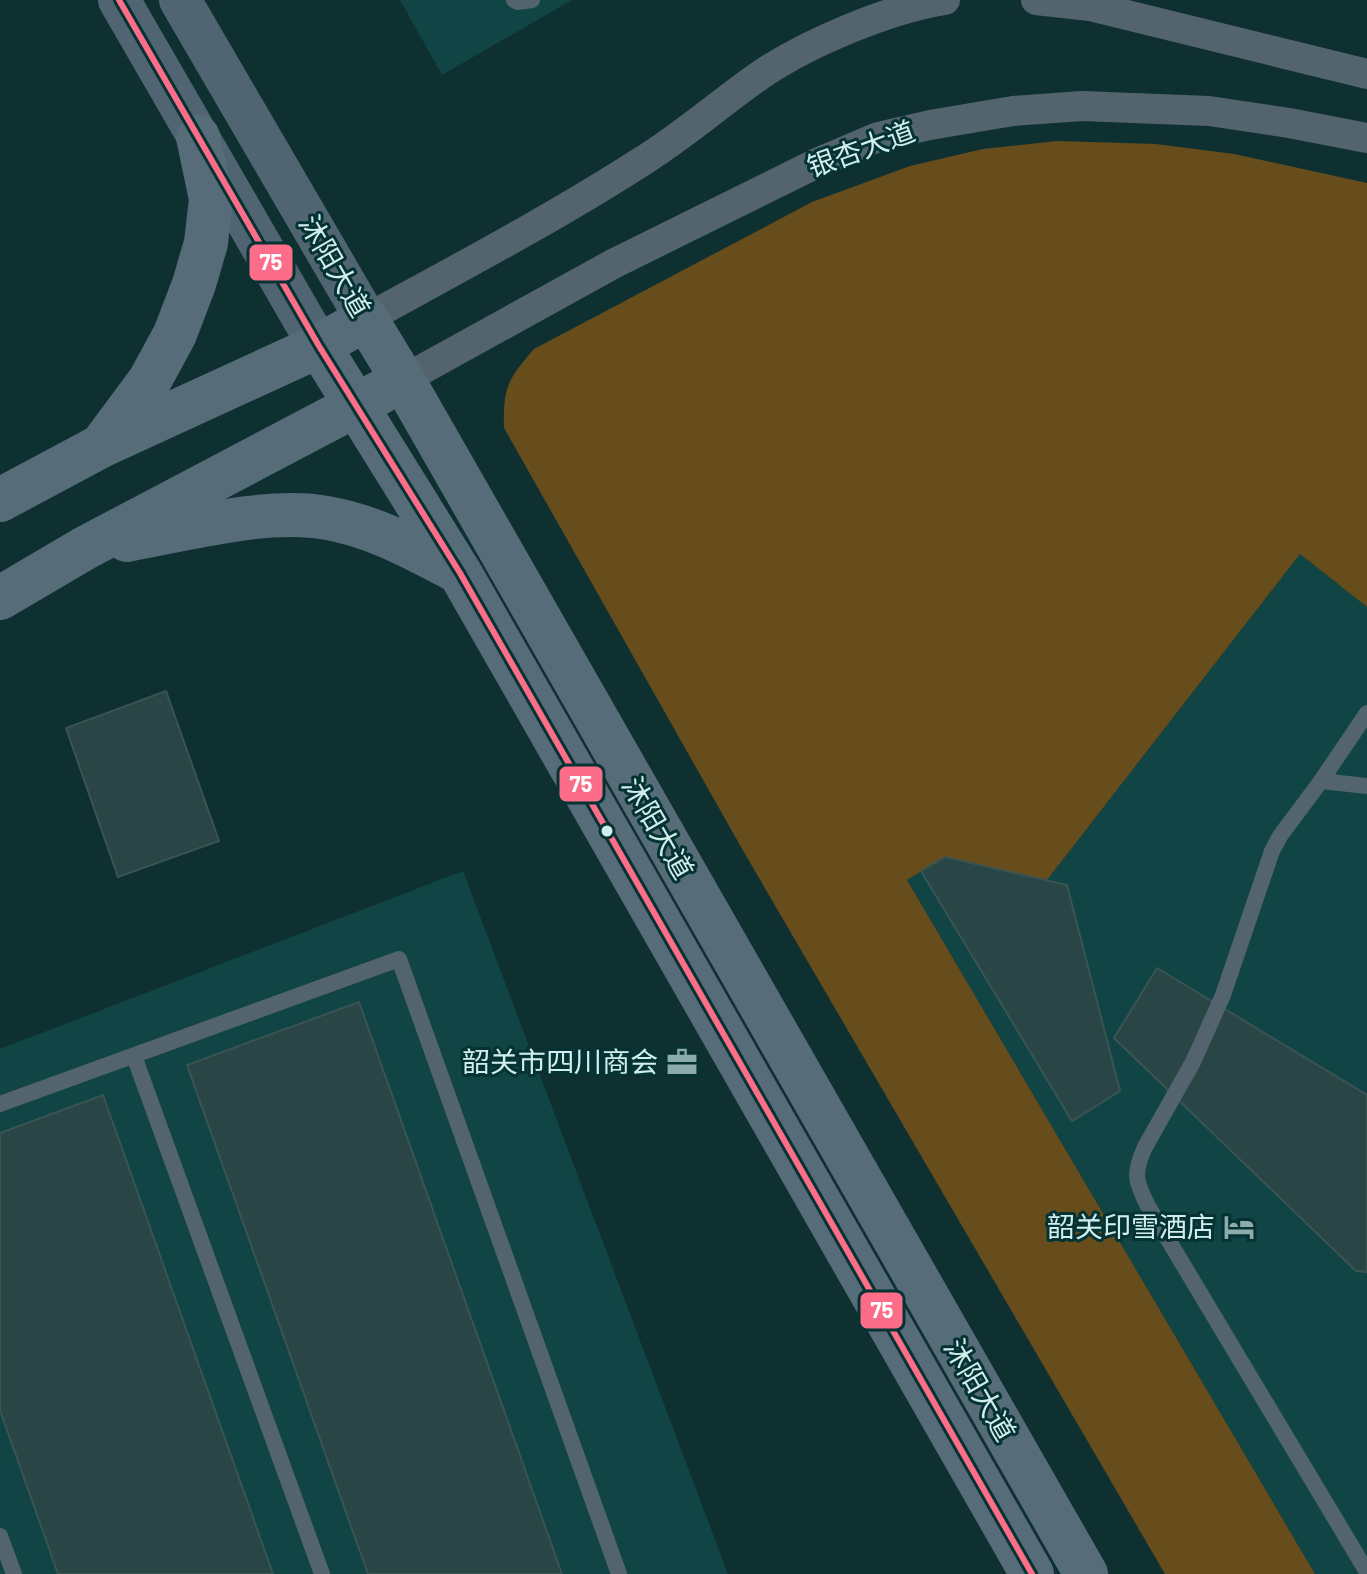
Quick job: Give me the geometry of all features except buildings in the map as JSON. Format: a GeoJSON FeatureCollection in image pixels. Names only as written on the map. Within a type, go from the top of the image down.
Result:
{"type":"FeatureCollection","features":[{"type":"Feature","properties":{"kind":"main road","name":"沐阳大道"},"geometry":{"type":"LineString","coordinates":[[119,0],[319,346],[460,573],[1032,1574]]}},
{"type":"Feature","properties":{"kind":"main road","name":"沐阳大道"},"geometry":{"type":"LineString","coordinates":[[180,0],[403,380],[1086,1574]]}},
{"type":"Feature","properties":{"kind":"main road"},"geometry":{"type":"LineString","coordinates":[[101,446],[150,380],[175,334],[194,284],[206,243],[211,199],[198,137]]}},
{"type":"Feature","properties":{"kind":"main road"},"geometry":{"type":"LineString","coordinates":[[0,500],[101,446],[319,346],[366,319]]}},
{"type":"Feature","properties":{"kind":"main road"},"geometry":{"type":"LineString","coordinates":[[0,598],[85,548],[403,380]]}},
{"type":"Feature","properties":{"kind":"main road"},"geometry":{"type":"LineString","coordinates":[[85,548],[236,520],[288,515],[327,518],[374,532],[397,540],[460,573]]}},
{"type":"Feature","properties":{"kind":"street"},"geometry":{"type":"LineString","coordinates":[[1036,0],[1090,6],[1367,74]]}},
{"type":"Feature","properties":{"kind":"street"},"geometry":{"type":"LineString","coordinates":[[366,319],[604,186],[664,148],[761,75],[807,48],[859,25],[885,8],[936,1]]}},
{"type":"Feature","properties":{"kind":"street","name":"银杏大道"},"geometry":{"type":"LineString","coordinates":[[403,380],[613,264],[819,162],[878,137],[1013,111],[1082,106],[1209,111],[1367,138]]}},
{"type":"Feature","properties":{"kind":"lane"},"geometry":{"type":"LineString","coordinates":[[514,0],[532,0]]}},
{"type":"Feature","properties":{"kind":"lane"},"geometry":{"type":"LineString","coordinates":[[1367,713],[1272,851],[1223,995],[1193,1062],[1145,1147],[1136,1174],[1138,1187],[1148,1206],[1367,1572]]}},
{"type":"Feature","properties":{"kind":"lane"},"geometry":{"type":"LineString","coordinates":[[1321,781],[1367,786]]}},
{"type":"Feature","properties":{"kind":"lane"},"geometry":{"type":"LineString","coordinates":[[0,1104],[399,959],[619,1574]]}},
{"type":"Feature","properties":{"kind":"lane"},"geometry":{"type":"LineString","coordinates":[[134,1056],[322,1574]]}},
{"type":"Feature","properties":{"kind":"lane"},"geometry":{"type":"LineString","coordinates":[[0,1536],[14,1574]]}},
{"type":"Feature","properties":{"kind":"shaded area"},"geometry":{"type":"Polygon","coordinates":[[[400,0],[572,0],[442,75],[400,0]]]}},
{"type":"Feature","properties":{"kind":"shaded area"},"geometry":{"type":"Polygon","coordinates":[[[1057,141],[1156,144],[1234,154],[1367,183],[1367,607],[1300,554],[1047,880],[945,857],[907,880],[1315,1574],[1165,1574],[745,854],[504,428],[509,384],[534,349],[812,202],[910,166],[983,149],[1057,141]]]}},
{"type":"Feature","properties":{"kind":"shaded area","name":"韶关印雪酒店"},"geometry":{"type":"Polygon","coordinates":[[[1300,554],[1367,607],[1367,1574],[1315,1574],[907,880],[945,857],[1047,880],[1300,554]]]}},
{"type":"Feature","properties":{"kind":"shaded area"},"geometry":{"type":"Polygon","coordinates":[[[463,871],[728,1574],[0,1574],[0,1049],[463,871]]]}},
{"type":"Feature","properties":{"kind":"transit line","name":"75"},"geometry":{"type":"LineString","coordinates":[[119,0],[319,346],[460,573],[1032,1574]]}},
{"type":"Feature","properties":{"kind":"place","name":"韶关市四川商会"},"geometry":{"type":"Point","coordinates":[682,1062]}},
{"type":"Feature","properties":{"kind":"place","name":"韶关印雪酒店"},"geometry":{"type":"Point","coordinates":[1239,1227]}}]}
